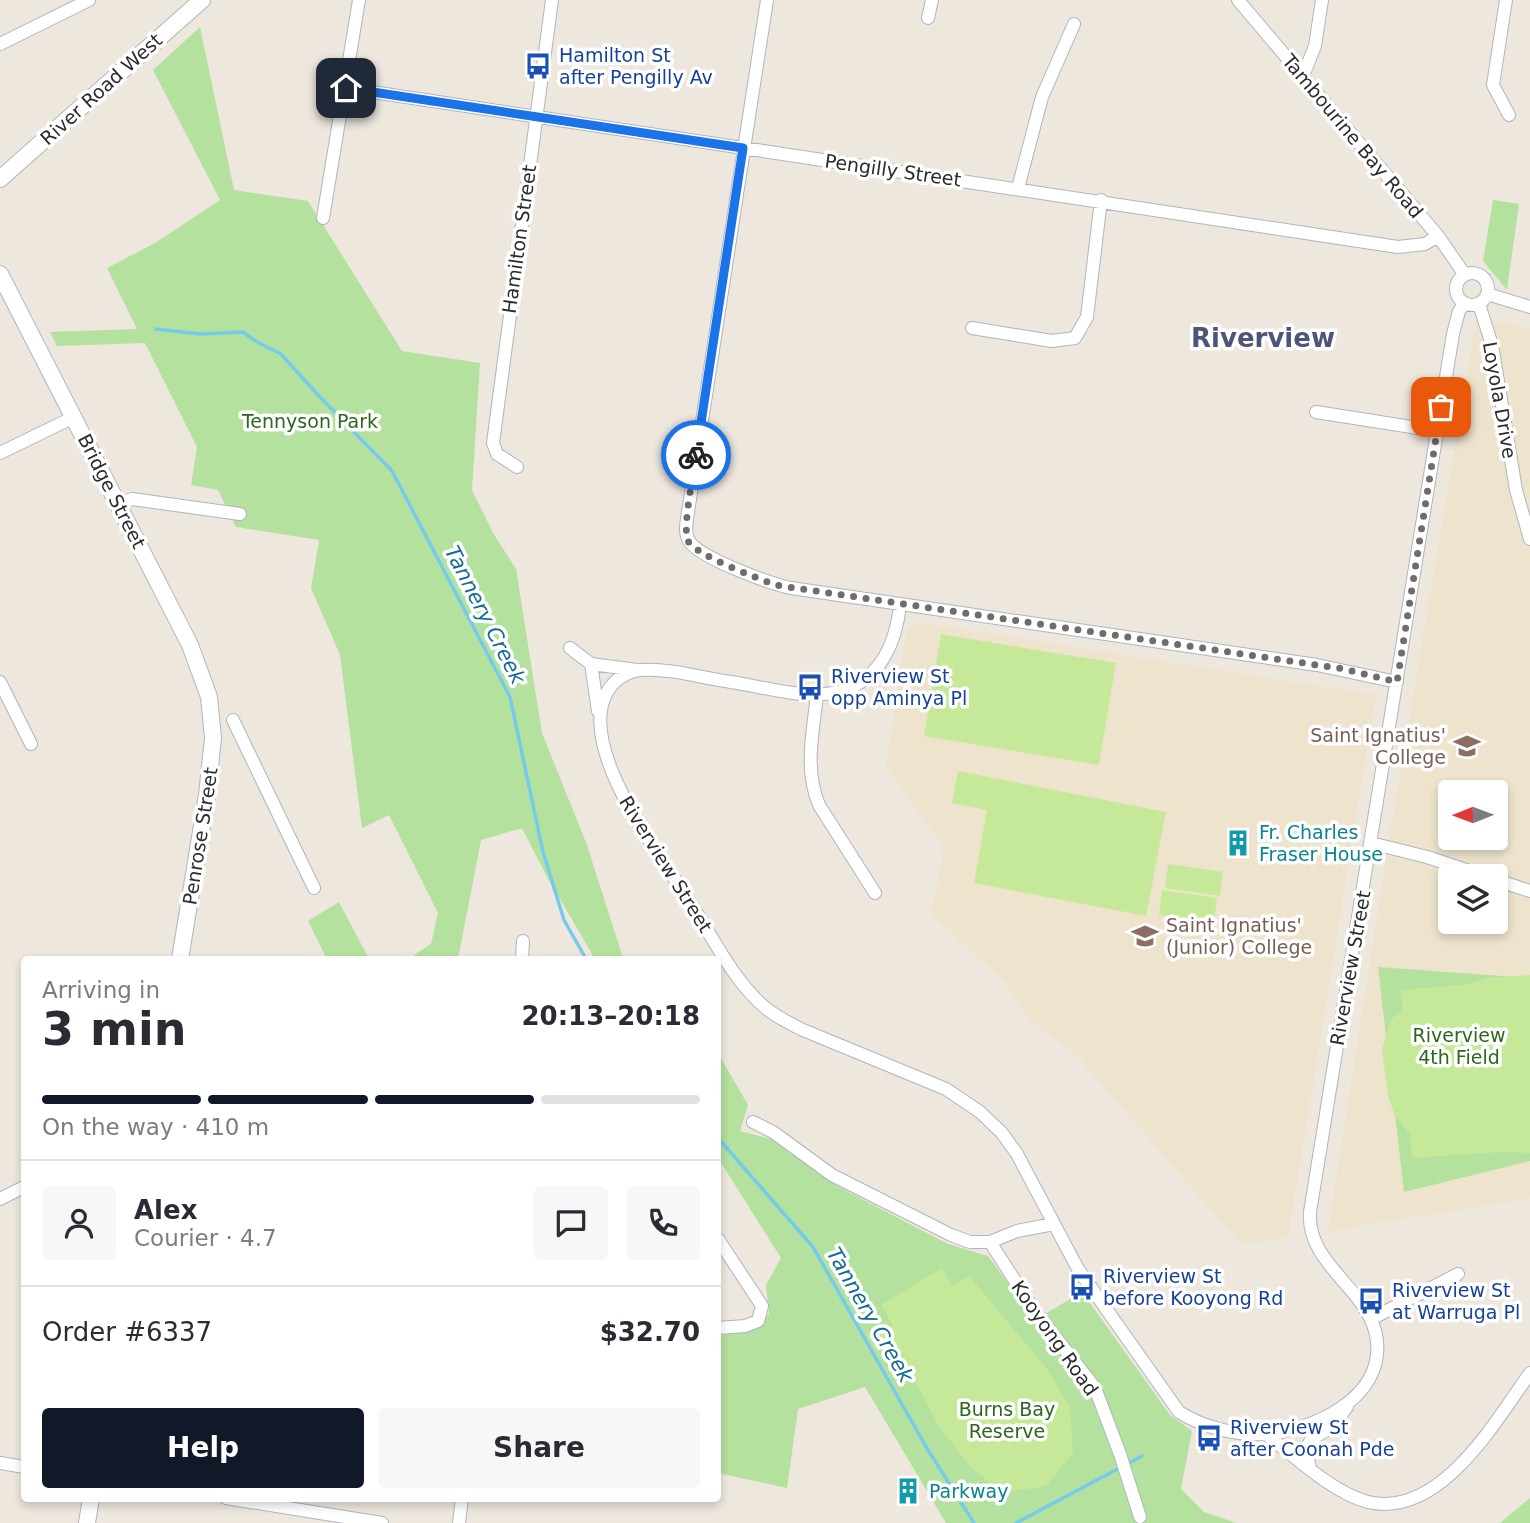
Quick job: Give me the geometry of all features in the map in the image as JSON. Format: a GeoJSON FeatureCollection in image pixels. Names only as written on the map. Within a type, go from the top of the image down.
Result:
{"type":"FeatureCollection","features":[{"type":"Feature","properties":{"kind":"main road","name":"River Road West"},"geometry":{"type":"LineString","coordinates":[[0,179],[202,0]]}},
{"type":"Feature","properties":{"kind":"main road","name":"Bridge Street"},"geometry":{"type":"LineString","coordinates":[[0,274],[190,645],[204,681],[211,713]]}},
{"type":"Feature","properties":{"kind":"main road","name":"Penrose Street"},"geometry":{"type":"LineString","coordinates":[[180,956],[212,759],[211,713]]}},
{"type":"Feature","properties":{"kind":"main road"},"geometry":{"type":"LineString","coordinates":[[87,1523],[90,1502]]}},
{"type":"Feature","properties":{"kind":"street"},"geometry":{"type":"LineString","coordinates":[[0,44],[89,0]]}},
{"type":"Feature","properties":{"kind":"street"},"geometry":{"type":"LineString","coordinates":[[323,218],[359,0]]}},
{"type":"Feature","properties":{"kind":"street","name":"Hamilton Street"},"geometry":{"type":"LineString","coordinates":[[517,467],[497,454],[492,443],[552,0]]}},
{"type":"Feature","properties":{"kind":"street"},"geometry":{"type":"LineString","coordinates":[[767,0],[686,528],[688,541],[695,549],[775,585],[1344,669],[1397,682]]}},
{"type":"Feature","properties":{"kind":"street"},"geometry":{"type":"LineString","coordinates":[[928,18],[932,0]]}},
{"type":"Feature","properties":{"kind":"street","name":"Tambourine Bay Road"},"geometry":{"type":"LineString","coordinates":[[1238,0],[1438,236],[1465,275]]}},
{"type":"Feature","properties":{"kind":"street"},"geometry":{"type":"LineString","coordinates":[[1303,76],[1315,46],[1322,0]]}},
{"type":"Feature","properties":{"kind":"street"},"geometry":{"type":"LineString","coordinates":[[1506,0],[1493,85],[1509,115]]}},
{"type":"Feature","properties":{"kind":"street"},"geometry":{"type":"LineString","coordinates":[[1018,188],[1042,97],[1074,24]]}},
{"type":"Feature","properties":{"kind":"street","name":"Pengilly Street"},"geometry":{"type":"LineString","coordinates":[[346,88],[1398,247],[1426,244],[1438,236]]}},
{"type":"Feature","properties":{"kind":"street"},"geometry":{"type":"LineString","coordinates":[[972,328],[1052,341],[1075,338],[1087,317],[1101,200]]}},
{"type":"Feature","properties":{"kind":"street"},"geometry":{"type":"LineString","coordinates":[[1483,299],[1488,285],[1483,277],[1474,273],[1465,275],[1458,282],[1457,291],[1465,303],[1483,299],[1530,307]]}},
{"type":"Feature","properties":{"kind":"street","name":"Loyola Drive"},"geometry":{"type":"LineString","coordinates":[[1483,299],[1516,490],[1530,539]]}},
{"type":"Feature","properties":{"kind":"street","name":"Riverview Street"},"geometry":{"type":"LineString","coordinates":[[1311,1469],[1306,1448],[1312,1437],[1336,1422],[1368,1381],[1376,1361],[1377,1341],[1371,1319],[1322,1256],[1309,1224],[1455,320],[1465,303]]}},
{"type":"Feature","properties":{"kind":"street"},"geometry":{"type":"LineString","coordinates":[[1316,412],[1437,431]]}},
{"type":"Feature","properties":{"kind":"street"},"geometry":{"type":"LineString","coordinates":[[0,453],[74,417]]}},
{"type":"Feature","properties":{"kind":"street"},"geometry":{"type":"LineString","coordinates":[[118,504],[132,499],[240,514]]}},
{"type":"Feature","properties":{"kind":"street"},"geometry":{"type":"LineString","coordinates":[[570,648],[591,664],[667,672],[817,695],[853,687],[880,665],[893,642],[900,605]]}},
{"type":"Feature","properties":{"kind":"street","name":"Riverview Street"},"geometry":{"type":"LineString","coordinates":[[591,664],[603,743],[615,781],[703,922],[756,1000],[783,1021],[934,1083],[972,1105],[1002,1133],[1017,1154],[1085,1279],[1179,1412],[1202,1425],[1229,1431],[1266,1434],[1308,1424],[1351,1401]]}},
{"type":"Feature","properties":{"kind":"street","name":"Riverview Street"},"geometry":{"type":"LineString","coordinates":[[600,719],[601,705],[610,687],[617,680],[640,670]]}},
{"type":"Feature","properties":{"kind":"street"},"geometry":{"type":"LineString","coordinates":[[0,682],[31,744]]}},
{"type":"Feature","properties":{"kind":"street"},"geometry":{"type":"LineString","coordinates":[[817,695],[809,772],[813,790],[819,805],[875,893]]}},
{"type":"Feature","properties":{"kind":"street"},"geometry":{"type":"LineString","coordinates":[[233,720],[314,888]]}},
{"type":"Feature","properties":{"kind":"street"},"geometry":{"type":"LineString","coordinates":[[1371,843],[1448,864]]}},
{"type":"Feature","properties":{"kind":"street"},"geometry":{"type":"LineString","coordinates":[[1508,884],[1530,891]]}},
{"type":"Feature","properties":{"kind":"street"},"geometry":{"type":"LineString","coordinates":[[522,956],[523,941]]}},
{"type":"Feature","properties":{"kind":"street"},"geometry":{"type":"LineString","coordinates":[[752,1122],[774,1132],[832,1175],[970,1242],[990,1242],[1017,1231],[1054,1224]]}},
{"type":"Feature","properties":{"kind":"street"},"geometry":{"type":"LineString","coordinates":[[0,1199],[21,1188]]}},
{"type":"Feature","properties":{"kind":"street","name":"Kooyong Road"},"geometry":{"type":"LineString","coordinates":[[990,1242],[1032,1307],[1094,1388],[1140,1517]]}},
{"type":"Feature","properties":{"kind":"street"},"geometry":{"type":"LineString","coordinates":[[721,1244],[762,1306],[758,1321],[745,1326],[721,1328]]}},
{"type":"Feature","properties":{"kind":"street"},"geometry":{"type":"LineString","coordinates":[[1371,1319],[1458,1274]]}},
{"type":"Feature","properties":{"kind":"street"},"geometry":{"type":"LineString","coordinates":[[1266,1434],[1345,1492],[1367,1502],[1386,1504],[1421,1497],[1467,1458],[1525,1384],[1530,1373]]}},
{"type":"Feature","properties":{"kind":"street"},"geometry":{"type":"LineString","coordinates":[[0,1463],[21,1466]]}},
{"type":"Feature","properties":{"kind":"street"},"geometry":{"type":"LineString","coordinates":[[251,1502],[382,1523]]}},
{"type":"Feature","properties":{"kind":"street"},"geometry":{"type":"LineString","coordinates":[[459,1523],[462,1502]]}},
{"type":"Feature","properties":{"kind":"shaded area","name":"Saint Ignatius' College"},"geometry":{"type":"Polygon","coordinates":[[[1476,319],[1530,328],[1530,1198],[1328,1231],[1387,852],[1476,319]]]}},
{"type":"Feature","properties":{"kind":"shaded area","name":"Saint Ignatius' (Junior) College"},"geometry":{"type":"Polygon","coordinates":[[[917,622],[1376,695],[1288,1238],[1241,1244],[1077,1056],[1031,1021],[1003,980],[931,914],[944,847],[886,767],[907,629],[917,622]]]}},
{"type":"Feature","properties":{"kind":"green space","name":"Tennyson Park"},"geometry":{"type":"Polygon","coordinates":[[[200,27],[234,190],[308,201],[402,351],[480,363],[472,490],[493,533],[516,569],[542,733],[587,845],[623,956],[593,956],[522,828],[481,840],[459,956],[413,956],[431,944],[438,913],[389,815],[362,828],[340,655],[311,588],[319,540],[236,527],[218,490],[191,485],[197,447],[145,343],[57,346],[50,332],[137,329],[107,268],[155,243],[220,200],[153,70],[200,27]]]}},
{"type":"Feature","properties":{"kind":"green space"},"geometry":{"type":"Polygon","coordinates":[[[1493,200],[1519,204],[1507,290],[1483,261],[1493,200]]]}},
{"type":"Feature","properties":{"kind":"green space"},"geometry":{"type":"Polygon","coordinates":[[[941,634],[1116,663],[1099,765],[924,736],[941,634]]]}},
{"type":"Feature","properties":{"kind":"green space"},"geometry":{"type":"Polygon","coordinates":[[[958,771],[1166,812],[1146,916],[974,883],[987,810],[952,803],[958,771]]]}},
{"type":"Feature","properties":{"kind":"green space"},"geometry":{"type":"Polygon","coordinates":[[[1168,864],[1223,872],[1220,896],[1165,888],[1168,864]]]}},
{"type":"Feature","properties":{"kind":"green space"},"geometry":{"type":"Polygon","coordinates":[[[1162,890],[1217,898],[1214,923],[1159,915],[1162,890]]]}},
{"type":"Feature","properties":{"kind":"green space"},"geometry":{"type":"Polygon","coordinates":[[[339,902],[367,956],[326,956],[308,921],[339,902]]]}},
{"type":"Feature","properties":{"kind":"green space","name":"Riverview 4th Field"},"geometry":{"type":"Polygon","coordinates":[[[1378,967],[1530,978],[1530,1161],[1404,1192],[1378,967]]]}},
{"type":"Feature","properties":{"kind":"green space","name":"Riverview 4th Field"},"geometry":{"type":"Polygon","coordinates":[[[1530,975],[1530,1153],[1502,1152],[1412,1158],[1410,1134],[1395,1116],[1388,1096],[1382,1050],[1391,1019],[1402,1012],[1401,990],[1463,985],[1487,978],[1530,975]]]}},
{"type":"Feature","properties":{"kind":"green space","name":"Burns Bay Reserve"},"geometry":{"type":"Polygon","coordinates":[[[721,1058],[748,1105],[740,1131],[771,1139],[839,1187],[948,1244],[988,1256],[1035,1320],[1082,1292],[1170,1415],[1192,1431],[1181,1489],[1204,1512],[1236,1523],[946,1523],[865,1387],[798,1409],[787,1488],[721,1474],[721,1335],[752,1330],[769,1314],[766,1285],[781,1258],[721,1163],[721,1058]]]}},
{"type":"Feature","properties":{"kind":"green space"},"geometry":{"type":"Polygon","coordinates":[[[942,1268],[953,1286],[969,1276],[1044,1365],[1070,1407],[1073,1453],[1046,1486],[994,1492],[938,1425],[894,1340],[877,1351],[866,1335],[886,1322],[890,1327],[893,1325],[881,1305],[942,1268]]]}},
{"type":"Feature","properties":{"kind":"green space"},"geometry":{"type":"Polygon","coordinates":[[[1530,1498],[1530,1523],[1500,1523],[1530,1498]]]}},
{"type":"Feature","properties":{"kind":"waterway","name":"Tannery Creek"},"geometry":{"type":"LineString","coordinates":[[156,329],[200,334],[243,332],[281,354],[392,471],[510,697],[543,852],[564,920],[584,956]]}},
{"type":"Feature","properties":{"kind":"waterway","name":"Tannery Creek"},"geometry":{"type":"LineString","coordinates":[[721,1141],[813,1247],[925,1445],[974,1523]]}},
{"type":"Feature","properties":{"kind":"waterway"},"geometry":{"type":"LineString","coordinates":[[1016,1523],[1142,1456]]}},
{"type":"Feature","properties":{"kind":"way so far"},"geometry":{"type":"LineString","coordinates":[[696,455],[686,528],[688,541],[695,549],[775,585],[1344,669],[1397,682],[1441,407]]}},
{"type":"Feature","properties":{"kind":"place","name":"Hamilton St after Pengilly Av"},"geometry":{"type":"Point","coordinates":[538,66]}},
{"type":"Feature","properties":{"kind":"place","name":"Riverview St opp Aminya Pl"},"geometry":{"type":"Point","coordinates":[810,687]}},
{"type":"Feature","properties":{"kind":"place","name":"Saint Ignatius' College"},"geometry":{"type":"Point","coordinates":[1467,746]}},
{"type":"Feature","properties":{"kind":"place","name":"Fr. Charles Fraser House"},"geometry":{"type":"Point","coordinates":[1238,843]}},
{"type":"Feature","properties":{"kind":"place","name":"Saint Ignatius' (Junior) College"},"geometry":{"type":"Point","coordinates":[1145,936]}},
{"type":"Feature","properties":{"kind":"place","name":"Riverview St before Kooyong Rd"},"geometry":{"type":"Point","coordinates":[1082,1287]}},
{"type":"Feature","properties":{"kind":"place","name":"Riverview St at Warruga Pl"},"geometry":{"type":"Point","coordinates":[1371,1301]}},
{"type":"Feature","properties":{"kind":"place","name":"Riverview St after Coonah Pde"},"geometry":{"type":"Point","coordinates":[1209,1438]}},
{"type":"Feature","properties":{"kind":"place","name":"Parkway"},"geometry":{"type":"Point","coordinates":[908,1491]}},
{"type":"Feature","properties":{"kind":"district","name":"Riverview"},"geometry":{"type":"Point","coordinates":[1263,338]}},
{"type":"Feature","properties":{"kind":"route"},"geometry":{"type":"LineString","coordinates":[[346,88],[743,148],[696,455]]}}]}
